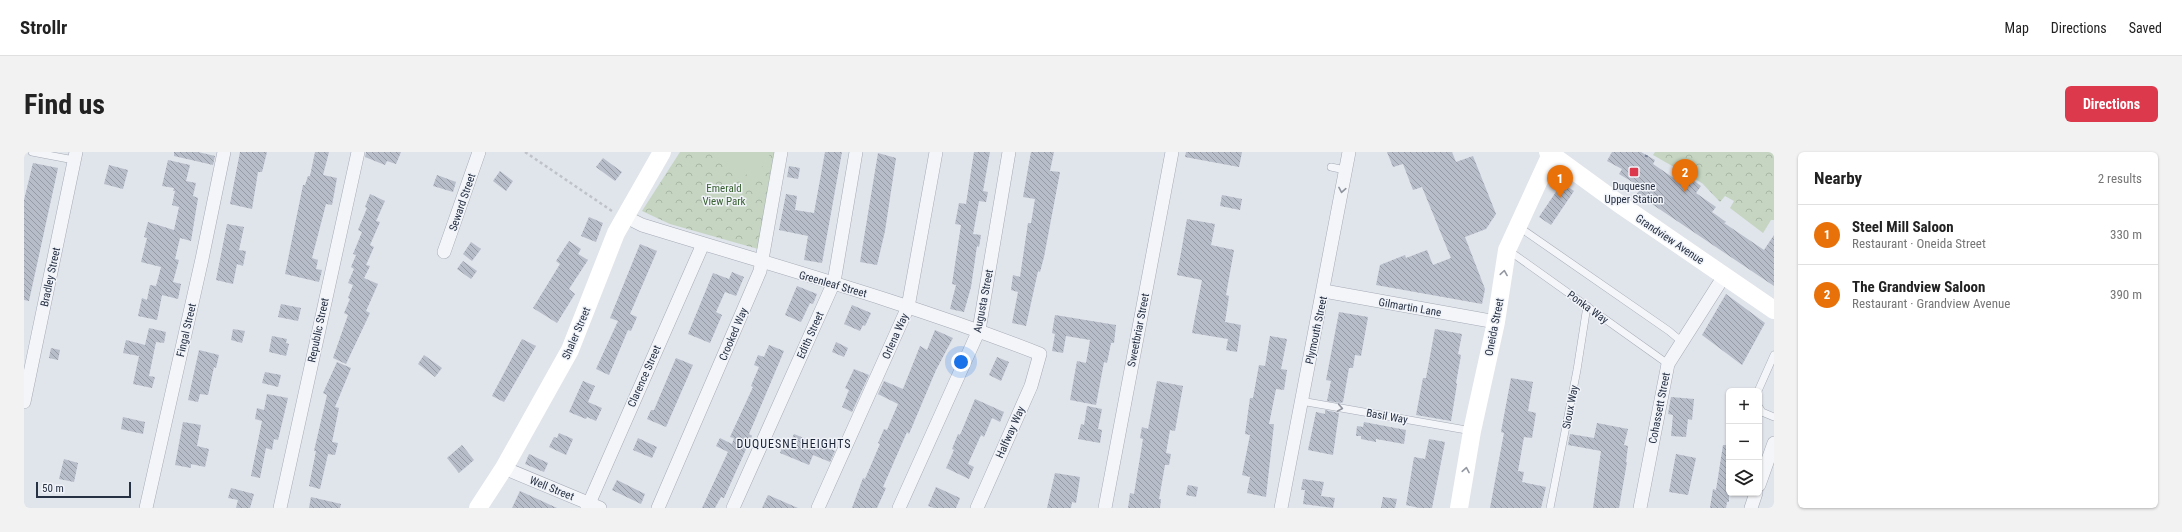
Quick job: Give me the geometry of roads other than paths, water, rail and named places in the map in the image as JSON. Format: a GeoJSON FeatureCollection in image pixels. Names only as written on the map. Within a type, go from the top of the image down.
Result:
{"type":"FeatureCollection","features":[{"type":"Feature","properties":{"kind":"street","name":"Fingal Street"},"geometry":{"type":"LineString","coordinates":[[146,508],[202,259],[224,152]]}},
{"type":"Feature","properties":{"kind":"street","name":"Republic Street"},"geometry":{"type":"LineString","coordinates":[[280,508],[358,152]]}},
{"type":"Feature","properties":{"kind":"street","name":"Seward Street"},"geometry":{"type":"LineString","coordinates":[[444,252],[479,152]]}},
{"type":"Feature","properties":{"kind":"street","name":"Shaler Street"},"geometry":{"type":"LineString","coordinates":[[478,508],[504,468],[570,350],[616,233],[619,214],[662,152]]}},
{"type":"Feature","properties":{"kind":"street","name":"Crooked Way"},"geometry":{"type":"LineString","coordinates":[[658,508],[763,260],[781,152]]}},
{"type":"Feature","properties":{"kind":"street","name":"Edith Street"},"geometry":{"type":"LineString","coordinates":[[733,508],[834,282],[856,152]]}},
{"type":"Feature","properties":{"kind":"street","name":"Orlena Way"},"geometry":{"type":"LineString","coordinates":[[818,508],[908,307],[936,152]]}},
{"type":"Feature","properties":{"kind":"street","name":"Augusta Street"},"geometry":{"type":"LineString","coordinates":[[900,508],[979,330],[1009,152]]}},
{"type":"Feature","properties":{"kind":"street","name":"Sweetbriar Street"},"geometry":{"type":"LineString","coordinates":[[1105,508],[1172,152]]}},
{"type":"Feature","properties":{"kind":"street","name":"Plymouth Street"},"geometry":{"type":"LineString","coordinates":[[1281,508],[1324,291],[1349,152]]}},
{"type":"Feature","properties":{"kind":"street","name":"Oneida Street"},"geometry":{"type":"LineString","coordinates":[[1459,508],[1472,431],[1496,322],[1508,250],[1550,153]]}},
{"type":"Feature","properties":{"kind":"street","name":"Grandview Avenue"},"geometry":{"type":"LineString","coordinates":[[1550,153],[1618,203],[1774,310]]}},
{"type":"Feature","properties":{"kind":"street","name":"Bradley Street"},"geometry":{"type":"LineString","coordinates":[[24,402],[75,156]]}},
{"type":"Feature","properties":{"kind":"street","name":"Greenleaf Street"},"geometry":{"type":"LineString","coordinates":[[619,214],[642,225],[703,244],[763,260],[798,274],[834,282],[979,330],[1040,354]]}},
{"type":"Feature","properties":{"kind":"street","name":"Clarence Street"},"geometry":{"type":"LineString","coordinates":[[592,506],[703,244]]}},
{"type":"Feature","properties":{"kind":"street","name":"Cohassett Street"},"geometry":{"type":"LineString","coordinates":[[1640,508],[1668,364],[1724,276]]}},
{"type":"Feature","properties":{"kind":"street","name":"Gilmartin Lane"},"geometry":{"type":"LineString","coordinates":[[1324,291],[1496,322]]}},
{"type":"Feature","properties":{"kind":"street","name":"Halfway Way"},"geometry":{"type":"LineString","coordinates":[[977,508],[1031,386],[1040,354]]}},
{"type":"Feature","properties":{"kind":"street"},"geometry":{"type":"LineString","coordinates":[[1762,477],[1774,443]]}},
{"type":"Feature","properties":{"kind":"street","name":"Well Street"},"geometry":{"type":"LineString","coordinates":[[504,468],[592,506]]}},
{"type":"Feature","properties":{"kind":"street"},"geometry":{"type":"LineString","coordinates":[[1751,508],[1755,496]]}},
{"type":"Feature","properties":{"kind":"lane"},"geometry":{"type":"LineString","coordinates":[[32,152],[75,156]]}},
{"type":"Feature","properties":{"kind":"lane"},"geometry":{"type":"LineString","coordinates":[[1331,167],[1345,170]]}},
{"type":"Feature","properties":{"kind":"lane"},"geometry":{"type":"LineString","coordinates":[[1519,226],[1669,331],[1682,342]]}},
{"type":"Feature","properties":{"kind":"lane","name":"Ponka Way"},"geometry":{"type":"LineString","coordinates":[[1508,250],[1668,364]]}},
{"type":"Feature","properties":{"kind":"lane","name":"Sioux Way"},"geometry":{"type":"LineString","coordinates":[[1550,508],[1577,370],[1587,306]]}},
{"type":"Feature","properties":{"kind":"lane"},"geometry":{"type":"LineString","coordinates":[[1759,388],[1774,355]]}},
{"type":"Feature","properties":{"kind":"lane","name":"Basil Way"},"geometry":{"type":"LineString","coordinates":[[1302,401],[1472,431]]}},
{"type":"Feature","properties":{"kind":"lane"},"geometry":{"type":"LineString","coordinates":[[1762,412],[1774,417]]}},
{"type":"Feature","properties":{"kind":"railway"},"geometry":{"type":"LineString","coordinates":[[1646,157],[1648,152]]}},
{"type":"Feature","properties":{"kind":"place","name":"Duquesne Upper Station"},"geometry":{"type":"Point","coordinates":[1634,172]}},
{"type":"Feature","properties":{"kind":"place","name":"The Grandview Saloon"},"geometry":{"type":"Point","coordinates":[1685,192]}},
{"type":"Feature","properties":{"kind":"place","name":"Steel Mill Saloon"},"geometry":{"type":"Point","coordinates":[1560,198]}},
{"type":"Feature","properties":{"kind":"district","name":"DUQUESNE HEIGHTS"},"geometry":{"type":"Point","coordinates":[794,444]}},
{"type":"Feature","properties":{"kind":"park label","name":"Emerald View Park"},"geometry":{"type":"Point","coordinates":[724,194]}}]}
